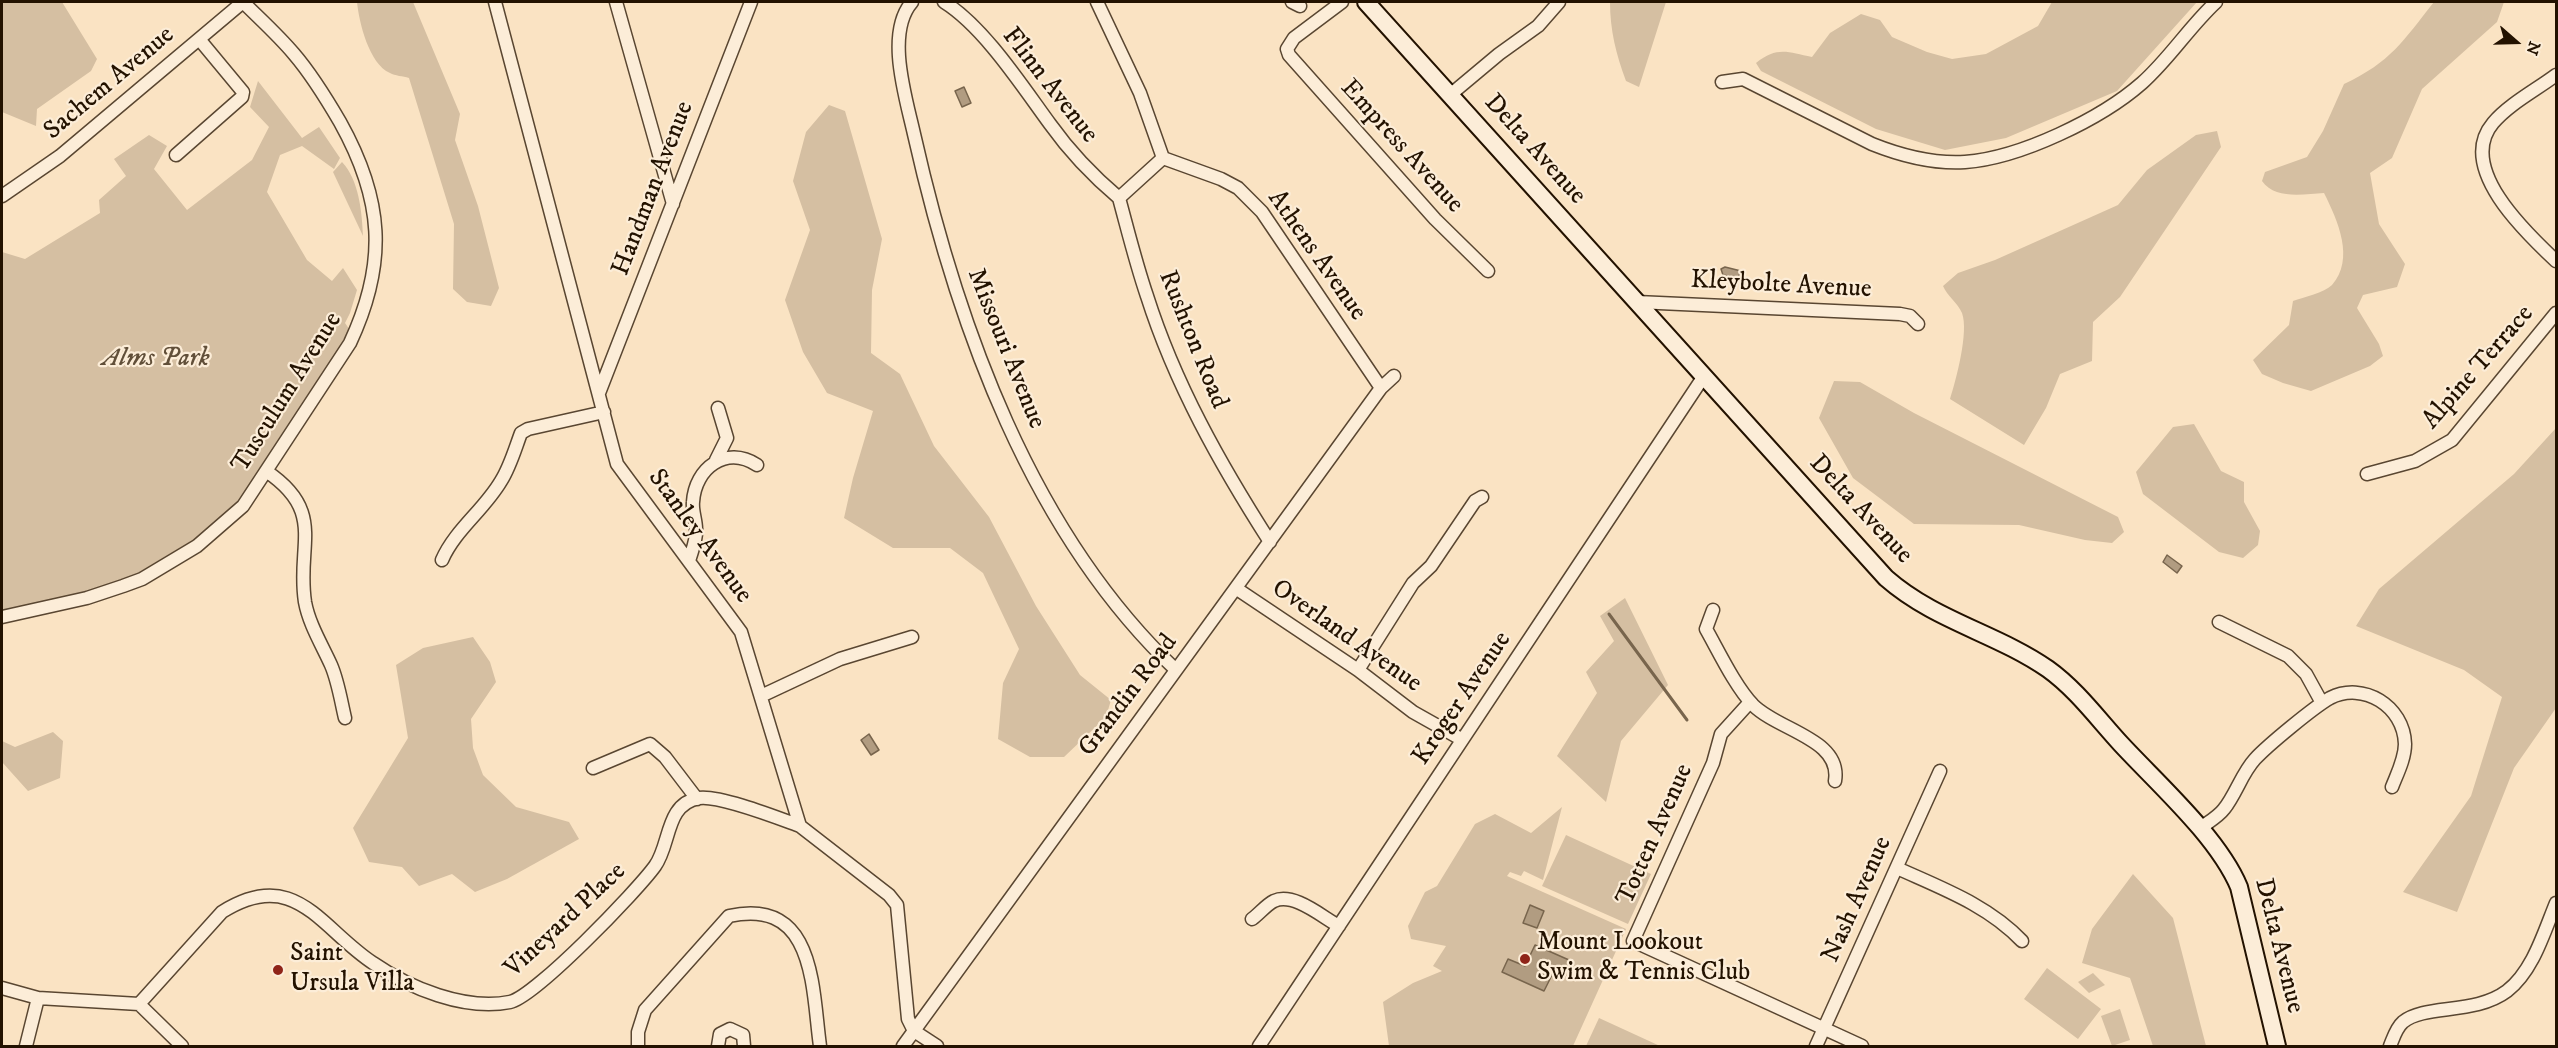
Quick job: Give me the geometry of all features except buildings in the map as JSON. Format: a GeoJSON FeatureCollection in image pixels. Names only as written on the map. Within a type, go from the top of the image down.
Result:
{"type":"FeatureCollection","features":[{"type":"Feature","properties":{"kind":"main road","name":"Delta Avenue"},"geometry":{"type":"LineString","coordinates":[[1366,2],[1886,578],[1908,597],[1931,611],[2048,669],[2077,696],[2199,829],[2230,866],[2239,887],[2277,1047]]}},
{"type":"Feature","properties":{"kind":"street","name":"Sachem Avenue"},"geometry":{"type":"LineString","coordinates":[[2,196],[60,156],[243,2]]}},
{"type":"Feature","properties":{"kind":"street","name":"Tusculum Avenue"},"geometry":{"type":"LineString","coordinates":[[2,617],[87,598],[123,586],[174,561],[212,534],[243,506],[354,336],[363,315],[375,268],[376,220],[365,174],[347,135],[316,81],[279,36],[243,2]]}},
{"type":"Feature","properties":{"kind":"street","name":"Stanley Avenue"},"geometry":{"type":"LineString","coordinates":[[495,2],[618,464],[741,632],[800,826]]}},
{"type":"Feature","properties":{"kind":"street"},"geometry":{"type":"LineString","coordinates":[[616,2],[673,204]]}},
{"type":"Feature","properties":{"kind":"street","name":"Handman Avenue"},"geometry":{"type":"LineString","coordinates":[[599,393],[750,2]]}},
{"type":"Feature","properties":{"kind":"street","name":"Missouri Avenue"},"geometry":{"type":"LineString","coordinates":[[912,2],[901,29],[900,73],[941,240],[980,358],[1021,449],[1064,529],[1112,600],[1176,670]]}},
{"type":"Feature","properties":{"kind":"street","name":"Flinn Avenue"},"geometry":{"type":"LineString","coordinates":[[944,2],[963,16],[1000,58],[1088,172],[1119,198]]}},
{"type":"Feature","properties":{"kind":"street"},"geometry":{"type":"LineString","coordinates":[[1097,2],[1140,93],[1163,158],[1119,198]]}},
{"type":"Feature","properties":{"kind":"street","name":"Empress Avenue"},"geometry":{"type":"LineString","coordinates":[[1342,2],[1294,38],[1287,49],[1292,61],[1435,219],[1488,271]]}},
{"type":"Feature","properties":{"kind":"street"},"geometry":{"type":"LineString","coordinates":[[1450,95],[1499,54],[1538,26],[1559,2]]}},
{"type":"Feature","properties":{"kind":"street"},"geometry":{"type":"LineString","coordinates":[[1722,82],[1743,79],[1894,153],[1940,162],[1987,159],[2070,127],[2124,98],[2159,67],[2192,26],[2216,2]]}},
{"type":"Feature","properties":{"kind":"street"},"geometry":{"type":"LineString","coordinates":[[176,155],[239,100],[243,92],[199,39]]}},
{"type":"Feature","properties":{"kind":"street"},"geometry":{"type":"LineString","coordinates":[[2556,75],[2499,117],[2487,132],[2482,151],[2488,180],[2523,228],[2556,261]]}},
{"type":"Feature","properties":{"kind":"street","name":"Athens Avenue"},"geometry":{"type":"LineString","coordinates":[[1163,158],[1221,179],[1238,188],[1263,212],[1381,388]]}},
{"type":"Feature","properties":{"kind":"street","name":"Rushton Road"},"geometry":{"type":"LineString","coordinates":[[1119,198],[1146,296],[1180,382],[1210,444],[1270,542]]}},
{"type":"Feature","properties":{"kind":"street","name":"Kleybolte Avenue"},"geometry":{"type":"LineString","coordinates":[[1637,302],[1900,314],[1910,316],[1918,324]]}},
{"type":"Feature","properties":{"kind":"street","name":"Alpine Terrace"},"geometry":{"type":"LineString","coordinates":[[2367,474],[2415,461],[2451,440],[2556,313]]}},
{"type":"Feature","properties":{"kind":"street","name":"Grandin Road"},"geometry":{"type":"LineString","coordinates":[[903,1047],[1381,388],[1394,376]]}},
{"type":"Feature","properties":{"kind":"street","name":"Kroger Avenue"},"geometry":{"type":"LineString","coordinates":[[1259,1047],[1461,739],[1592,549],[1704,376]]}},
{"type":"Feature","properties":{"kind":"street"},"geometry":{"type":"LineString","coordinates":[[689,561],[697,531],[693,501],[696,486],[705,470],[716,460],[727,438],[718,408]]}},
{"type":"Feature","properties":{"kind":"street"},"geometry":{"type":"LineString","coordinates":[[442,560],[450,542],[468,526],[501,482],[521,433],[528,429],[604,412]]}},
{"type":"Feature","properties":{"kind":"street"},"geometry":{"type":"LineString","coordinates":[[716,460],[733,456],[757,465]]}},
{"type":"Feature","properties":{"kind":"street"},"geometry":{"type":"LineString","coordinates":[[266,471],[285,483],[296,496],[302,513],[307,532],[305,602],[332,668],[345,718]]}},
{"type":"Feature","properties":{"kind":"street"},"geometry":{"type":"LineString","coordinates":[[1358,670],[1413,583],[1431,566],[1475,501],[1482,497]]}},
{"type":"Feature","properties":{"kind":"street","name":"Overland Avenue"},"geometry":{"type":"LineString","coordinates":[[1237,589],[1358,670],[1413,712],[1461,739]]}},
{"type":"Feature","properties":{"kind":"street"},"geometry":{"type":"LineString","coordinates":[[1713,610],[1706,629],[1750,702],[1764,715],[1829,752],[1836,766],[1835,781]]}},
{"type":"Feature","properties":{"kind":"street"},"geometry":{"type":"LineString","coordinates":[[2219,622],[2288,656],[2306,674],[2322,703]]}},
{"type":"Feature","properties":{"kind":"street"},"geometry":{"type":"LineString","coordinates":[[761,696],[840,659],[912,637]]}},
{"type":"Feature","properties":{"kind":"street"},"geometry":{"type":"LineString","coordinates":[[2199,829],[2222,812],[2254,759],[2322,703],[2343,694],[2360,693],[2376,698],[2394,712],[2402,728],[2405,745],[2392,787]]}},
{"type":"Feature","properties":{"kind":"street","name":"Totten Avenue"},"geometry":{"type":"LineString","coordinates":[[1750,702],[1720,734],[1713,763],[1633,941],[1824,1029]]}},
{"type":"Feature","properties":{"kind":"street"},"geometry":{"type":"LineString","coordinates":[[593,768],[650,744],[665,757],[697,799],[746,806],[800,826],[889,895],[897,905],[908,1019],[915,1031],[937,1047]]}},
{"type":"Feature","properties":{"kind":"street","name":"Nash Avenue"},"geometry":{"type":"LineString","coordinates":[[1816,1047],[1940,771]]}},
{"type":"Feature","properties":{"kind":"street","name":"Vineyard Place"},"geometry":{"type":"LineString","coordinates":[[139,1004],[222,912],[234,904],[260,896],[283,897],[301,904],[339,933],[372,963],[423,988],[468,1003],[513,1001],[538,984],[626,900],[657,864],[672,820],[683,805],[697,799]]}},
{"type":"Feature","properties":{"kind":"street"},"geometry":{"type":"LineString","coordinates":[[1897,867],[1981,907],[2022,940]]}},
{"type":"Feature","properties":{"kind":"street"},"geometry":{"type":"LineString","coordinates":[[1252,919],[1272,903],[1286,898],[1339,926]]}},
{"type":"Feature","properties":{"kind":"street"},"geometry":{"type":"LineString","coordinates":[[2390,1047],[2398,1028],[2414,1016],[2473,1007],[2507,991],[2518,981],[2527,966],[2556,903]]}},
{"type":"Feature","properties":{"kind":"street"},"geometry":{"type":"LineString","coordinates":[[638,1047],[640,1021],[655,999],[729,916],[754,913],[777,920],[802,942],[809,964],[820,1047]]}},
{"type":"Feature","properties":{"kind":"street"},"geometry":{"type":"LineString","coordinates":[[2,988],[38,998],[139,1004],[182,1047]]}},
{"type":"Feature","properties":{"kind":"street"},"geometry":{"type":"LineString","coordinates":[[26,1047],[38,998]]}},
{"type":"Feature","properties":{"kind":"street"},"geometry":{"type":"LineString","coordinates":[[717,1047],[720,1034],[730,1029],[743,1035],[744,1047]]}},
{"type":"Feature","properties":{"kind":"street"},"geometry":{"type":"LineString","coordinates":[[1824,1029],[1862,1047]]}},
{"type":"Feature","properties":{"kind":"green space"},"geometry":{"type":"Polygon","coordinates":[[[2,2],[62,2],[97,59],[91,71],[37,109],[36,126],[2,112],[2,2]]]}},
{"type":"Feature","properties":{"kind":"green space"},"geometry":{"type":"Polygon","coordinates":[[[357,2],[413,2],[460,114],[455,140],[478,206],[499,288],[491,306],[467,302],[453,289],[454,224],[409,78],[390,73],[376,61],[366,42],[357,2]]]}},
{"type":"Feature","properties":{"kind":"green space"},"geometry":{"type":"Polygon","coordinates":[[[1610,2],[1666,2],[1639,87],[1626,81],[1622,71],[1612,32],[1610,2]]]}},
{"type":"Feature","properties":{"kind":"green space"},"geometry":{"type":"Polygon","coordinates":[[[2052,2],[2197,2],[2117,91],[2006,138],[1945,150],[1876,129],[1761,71],[1756,63],[1777,52],[1812,57],[1830,33],[1861,14],[1880,20],[1892,37],[1927,52],[1952,59],[1986,54],[2038,26],[2052,2]]]}},
{"type":"Feature","properties":{"kind":"green space"},"geometry":{"type":"Polygon","coordinates":[[[2434,2],[2504,2],[2497,22],[2422,89],[2392,158],[2370,173],[2379,224],[2405,264],[2397,287],[2363,295],[2357,308],[2379,344],[2383,356],[2370,366],[2311,391],[2262,374],[2253,360],[2289,325],[2293,301],[2319,293],[2332,285],[2339,275],[2343,252],[2339,228],[2324,193],[2299,195],[2274,191],[2262,181],[2265,172],[2307,157],[2323,131],[2344,84],[2385,59],[2434,2]]]}},
{"type":"Feature","properties":{"kind":"green space","name":"Alms Park"},"geometry":{"type":"Polygon","coordinates":[[[258,81],[302,138],[319,127],[340,158],[334,169],[302,146],[280,155],[267,192],[307,260],[332,281],[343,268],[357,290],[345,323],[354,336],[243,506],[142,579],[2,617],[2,252],[25,259],[100,213],[99,200],[126,176],[114,159],[149,135],[167,146],[154,169],[187,210],[252,160],[269,127],[250,107],[258,81]]]}},
{"type":"Feature","properties":{"kind":"green space"},"geometry":{"type":"Polygon","coordinates":[[[829,105],[845,111],[882,239],[872,290],[871,353],[900,374],[934,446],[989,517],[1036,606],[1080,675],[1111,700],[1106,717],[1064,757],[1030,757],[998,739],[1003,683],[1019,649],[983,573],[950,548],[893,548],[844,518],[873,411],[827,393],[803,352],[785,300],[810,230],[793,181],[806,132],[829,105]]]}},
{"type":"Feature","properties":{"kind":"green space"},"geometry":{"type":"Polygon","coordinates":[[[2217,131],[2221,147],[2120,297],[2093,322],[2092,361],[2060,374],[2046,408],[2024,445],[1950,399],[1961,356],[1964,321],[1960,309],[1943,286],[1958,273],[1995,260],[2118,205],[2147,170],[2196,135],[2217,131]]]}},
{"type":"Feature","properties":{"kind":"green space"},"geometry":{"type":"Polygon","coordinates":[[[342,162],[348,169],[356,187],[363,236],[333,172],[342,162]]]}},
{"type":"Feature","properties":{"kind":"green space"},"geometry":{"type":"Polygon","coordinates":[[[1834,381],[1860,382],[1914,413],[2118,517],[2124,532],[2112,543],[2085,540],[2019,525],[1914,524],[1853,478],[1819,418],[1834,381]]]}},
{"type":"Feature","properties":{"kind":"green space"},"geometry":{"type":"Polygon","coordinates":[[[2194,424],[2221,471],[2244,482],[2244,502],[2260,531],[2258,545],[2243,558],[2219,552],[2143,494],[2136,472],[2173,427],[2194,424]]]}},
{"type":"Feature","properties":{"kind":"green space"},"geometry":{"type":"Polygon","coordinates":[[[2556,428],[2556,708],[2514,768],[2457,912],[2403,892],[2471,796],[2502,697],[2464,670],[2356,626],[2379,589],[2514,474],[2556,428]]]}},
{"type":"Feature","properties":{"kind":"green space"},"geometry":{"type":"Polygon","coordinates":[[[1625,598],[1668,685],[1621,741],[1606,802],[1557,756],[1597,693],[1586,672],[1614,641],[1600,616],[1625,598]]]}},
{"type":"Feature","properties":{"kind":"green space"},"geometry":{"type":"Polygon","coordinates":[[[473,637],[490,662],[496,682],[471,719],[473,748],[483,775],[516,807],[569,822],[579,839],[507,879],[475,892],[452,874],[419,886],[402,867],[369,862],[353,828],[408,738],[396,665],[423,648],[473,637]]]}},
{"type":"Feature","properties":{"kind":"green space"},"geometry":{"type":"Polygon","coordinates":[[[53,732],[63,741],[60,778],[28,791],[2,762],[2,741],[15,747],[53,732]]]}},
{"type":"Feature","properties":{"kind":"green space","name":"Mount Lookout Swim & Tennis Club"},"geometry":{"type":"Polygon","coordinates":[[[1562,807],[1543,880],[1524,871],[1521,876],[1510,872],[1507,876],[1626,929],[1573,1046],[1389,1046],[1383,1002],[1413,983],[1442,971],[1433,966],[1446,946],[1411,939],[1408,926],[1425,892],[1437,886],[1475,824],[1495,814],[1531,833],[1562,807]]]}},
{"type":"Feature","properties":{"kind":"green space","name":"Mount Lookout Swim & Tennis Club"},"geometry":{"type":"Polygon","coordinates":[[[1566,835],[1651,874],[1628,924],[1542,886],[1566,835]]]}},
{"type":"Feature","properties":{"kind":"green space"},"geometry":{"type":"Polygon","coordinates":[[[2133,874],[2173,918],[2206,1046],[2153,1046],[2130,978],[2082,963],[2092,929],[2133,874]]]}},
{"type":"Feature","properties":{"kind":"green space"},"geometry":{"type":"Polygon","coordinates":[[[2047,968],[2101,1009],[2078,1039],[2024,999],[2047,968]]]}},
{"type":"Feature","properties":{"kind":"green space"},"geometry":{"type":"Polygon","coordinates":[[[2093,973],[2105,985],[2089,993],[2078,982],[2093,973]]]}},
{"type":"Feature","properties":{"kind":"green space"},"geometry":{"type":"Polygon","coordinates":[[[2120,1009],[2130,1040],[2112,1046],[2101,1016],[2120,1009]]]}},
{"type":"Feature","properties":{"kind":"green space","name":"Mount Lookout Swim & Tennis Club"},"geometry":{"type":"Polygon","coordinates":[[[1599,1018],[1660,1046],[1586,1046],[1599,1018]]]}},
{"type":"Feature","properties":{"kind":"shaded area"},"geometry":{"type":"Polygon","coordinates":[[[964,87],[971,103],[962,107],[955,91],[964,87]]]}},
{"type":"Feature","properties":{"kind":"shaded area"},"geometry":{"type":"Polygon","coordinates":[[[1725,267],[1741,271],[1738,278],[1723,275],[1721,269],[1725,267]]]}},
{"type":"Feature","properties":{"kind":"shaded area"},"geometry":{"type":"Polygon","coordinates":[[[2167,555],[2182,566],[2177,573],[2163,562],[2167,555]]]}},
{"type":"Feature","properties":{"kind":"shaded area"},"geometry":{"type":"Polygon","coordinates":[[[869,734],[879,750],[871,755],[861,740],[869,734]]]}},
{"type":"Feature","properties":{"kind":"shaded area"},"geometry":{"type":"Polygon","coordinates":[[[1530,905],[1544,911],[1537,928],[1523,923],[1530,905]]]}},
{"type":"Feature","properties":{"kind":"shaded area"},"geometry":{"type":"Polygon","coordinates":[[[1535,945],[1569,960],[1568,969],[1561,977],[1553,973],[1544,991],[1502,972],[1508,959],[1525,966],[1535,945]]]}},
{"type":"Feature","properties":{"kind":"waterway"},"geometry":{"type":"LineString","coordinates":[[1609,614],[1687,720]]}},
{"type":"Feature","properties":{"kind":"place","name":"Mount Lookout Swim & Tennis Club"},"geometry":{"type":"Point","coordinates":[1525,959]}},
{"type":"Feature","properties":{"kind":"place","name":"Saint Ursula Villa"},"geometry":{"type":"Point","coordinates":[278,970]}}]}
